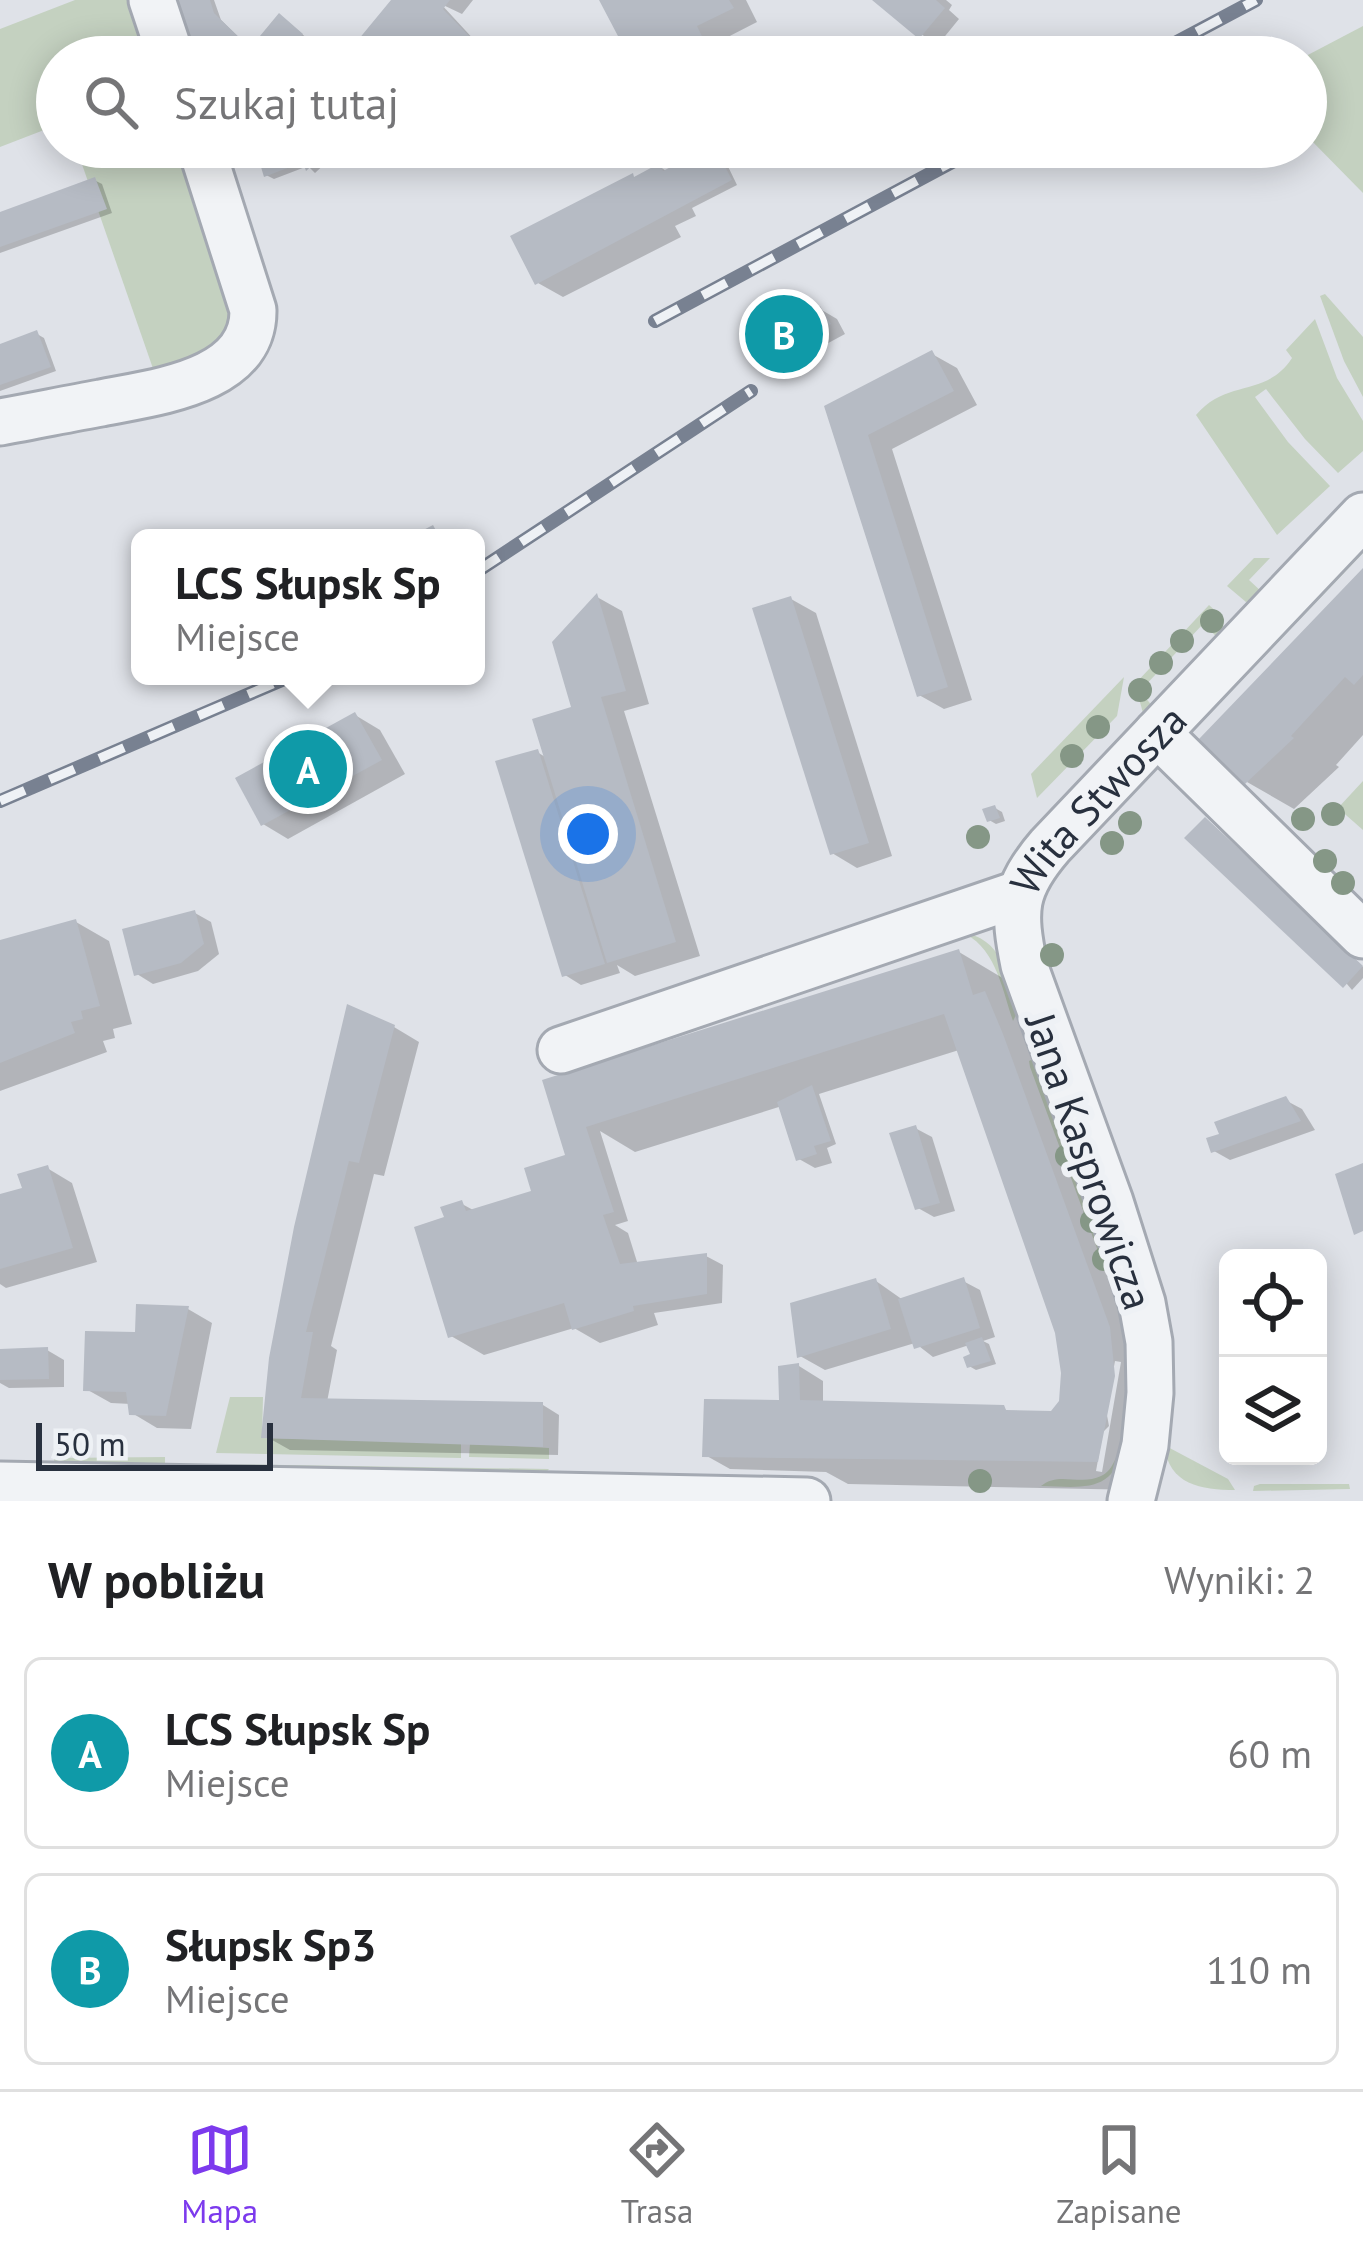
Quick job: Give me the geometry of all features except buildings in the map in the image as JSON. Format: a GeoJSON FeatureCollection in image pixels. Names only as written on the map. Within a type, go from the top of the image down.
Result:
{"type":"FeatureCollection","features":[{"type":"Feature","properties":{"kind":"street"},"geometry":{"type":"LineString","coordinates":[[152,0],[164,36]]}},
{"type":"Feature","properties":{"kind":"street"},"geometry":{"type":"LineString","coordinates":[[0,422],[176,388],[221,367],[242,346],[254,322],[254,310],[208,168]]}},
{"type":"Feature","properties":{"kind":"street","name":"Wita Stwosza"},"geometry":{"type":"LineString","coordinates":[[561,1050],[1018,894],[1050,846],[1363,516]]}},
{"type":"Feature","properties":{"kind":"street"},"geometry":{"type":"LineString","coordinates":[[1157,733],[1363,935]]}},
{"type":"Feature","properties":{"kind":"street","name":"Jana Kasprowicza"},"geometry":{"type":"LineString","coordinates":[[1018,894],[1017,932],[1024,965],[1142,1303],[1149,1342],[1146,1435],[1131,1501]]}},
{"type":"Feature","properties":{"kind":"street"},"geometry":{"type":"LineString","coordinates":[[0,1485],[66,1494],[807,1501]]}},
{"type":"Feature","properties":{"kind":"green space"},"geometry":{"type":"Polygon","coordinates":[[[75,0],[138,0],[150,36],[36,36],[36,133],[0,147],[0,29],[75,0]]]}},
{"type":"Feature","properties":{"kind":"green space"},"geometry":{"type":"Polygon","coordinates":[[[1363,26],[1363,193],[1327,156],[1327,45],[1363,26]]]}},
{"type":"Feature","properties":{"kind":"green space"},"geometry":{"type":"Polygon","coordinates":[[[83,168],[193,168],[236,300],[220,354],[157,380],[83,168]]]}},
{"type":"Feature","properties":{"kind":"green space"},"geometry":{"type":"Polygon","coordinates":[[[1325,294],[1363,337],[1363,397],[1320,296],[1325,294]]]}},
{"type":"Feature","properties":{"kind":"green space"},"geometry":{"type":"Polygon","coordinates":[[[1315,319],[1337,378],[1363,421],[1363,451],[1338,473],[1266,389],[1255,397],[1288,442],[1330,486],[1277,535],[1196,415],[1220,396],[1270,379],[1282,370],[1292,358],[1286,350],[1315,319]]]}},
{"type":"Feature","properties":{"kind":"green space"},"geometry":{"type":"Polygon","coordinates":[[[1363,544],[1363,553],[1182,743],[1179,732],[1363,544]]]}},
{"type":"Feature","properties":{"kind":"green space"},"geometry":{"type":"Polygon","coordinates":[[[1254,558],[1270,558],[1249,580],[1263,593],[1260,599],[1246,602],[1227,586],[1254,558]]]}},
{"type":"Feature","properties":{"kind":"green space"},"geometry":{"type":"Polygon","coordinates":[[[1209,605],[1221,616],[1225,633],[1217,637],[1203,624],[1140,691],[1153,707],[1143,713],[1135,684],[1209,605]]]}},
{"type":"Feature","properties":{"kind":"green space"},"geometry":{"type":"Polygon","coordinates":[[[1124,677],[1117,716],[1037,798],[1031,774],[1124,677]]]}},
{"type":"Feature","properties":{"kind":"green space"},"geometry":{"type":"Polygon","coordinates":[[[1363,781],[1363,830],[1338,808],[1363,781]]]}},
{"type":"Feature","properties":{"kind":"green space"},"geometry":{"type":"Polygon","coordinates":[[[960,932],[986,942],[1001,960],[1018,1011],[1013,1021],[989,957],[960,932]]]}},
{"type":"Feature","properties":{"kind":"green space"},"geometry":{"type":"Polygon","coordinates":[[[1035,1058],[1086,1188],[1126,1326],[1029,1061],[1035,1058]]]}},
{"type":"Feature","properties":{"kind":"green space"},"geometry":{"type":"Polygon","coordinates":[[[1126,1329],[1131,1367],[1132,1413],[1128,1397],[1126,1329]]]}},
{"type":"Feature","properties":{"kind":"green space"},"geometry":{"type":"Polygon","coordinates":[[[230,1397],[263,1397],[262,1438],[461,1443],[461,1458],[216,1453],[230,1397]]]}},
{"type":"Feature","properties":{"kind":"green space"},"geometry":{"type":"Polygon","coordinates":[[[470,1443],[549,1448],[549,1459],[469,1457],[470,1443]]]}},
{"type":"Feature","properties":{"kind":"green space"},"geometry":{"type":"Polygon","coordinates":[[[1125,1443],[1120,1460],[1105,1479],[1084,1486],[1041,1486],[1055,1480],[1101,1476],[1125,1443]]]}},
{"type":"Feature","properties":{"kind":"green space"},"geometry":{"type":"Polygon","coordinates":[[[1164,1445],[1228,1479],[1235,1490],[1210,1489],[1180,1477],[1164,1445]]]}},
{"type":"Feature","properties":{"kind":"green space"},"geometry":{"type":"Polygon","coordinates":[[[165,1457],[165,1470],[54,1467],[54,1458],[165,1457]]]}},
{"type":"Feature","properties":{"kind":"green space"},"geometry":{"type":"Polygon","coordinates":[[[223,1464],[549,1469],[542,1477],[224,1471],[223,1464]]]}},
{"type":"Feature","properties":{"kind":"green space"},"geometry":{"type":"Polygon","coordinates":[[[1260,1484],[1349,1484],[1350,1489],[1253,1491],[1260,1484]]]}},
{"type":"Feature","properties":{"kind":"railway"},"geometry":{"type":"LineString","coordinates":[[1188,36],[1256,0]]}},
{"type":"Feature","properties":{"kind":"railway"},"geometry":{"type":"LineString","coordinates":[[655,321],[941,168]]}},
{"type":"Feature","properties":{"kind":"railway"},"geometry":{"type":"LineString","coordinates":[[485,566],[751,391]]}},
{"type":"Feature","properties":{"kind":"railway"},"geometry":{"type":"LineString","coordinates":[[0,801],[270,685]]}},
{"type":"Feature","properties":{"kind":"place","name":"Słupsk Sp3"},"geometry":{"type":"Point","coordinates":[784,334]}},
{"type":"Feature","properties":{"kind":"place","name":"LCS Słupsk Sp"},"geometry":{"type":"Point","coordinates":[308,769]}}]}
